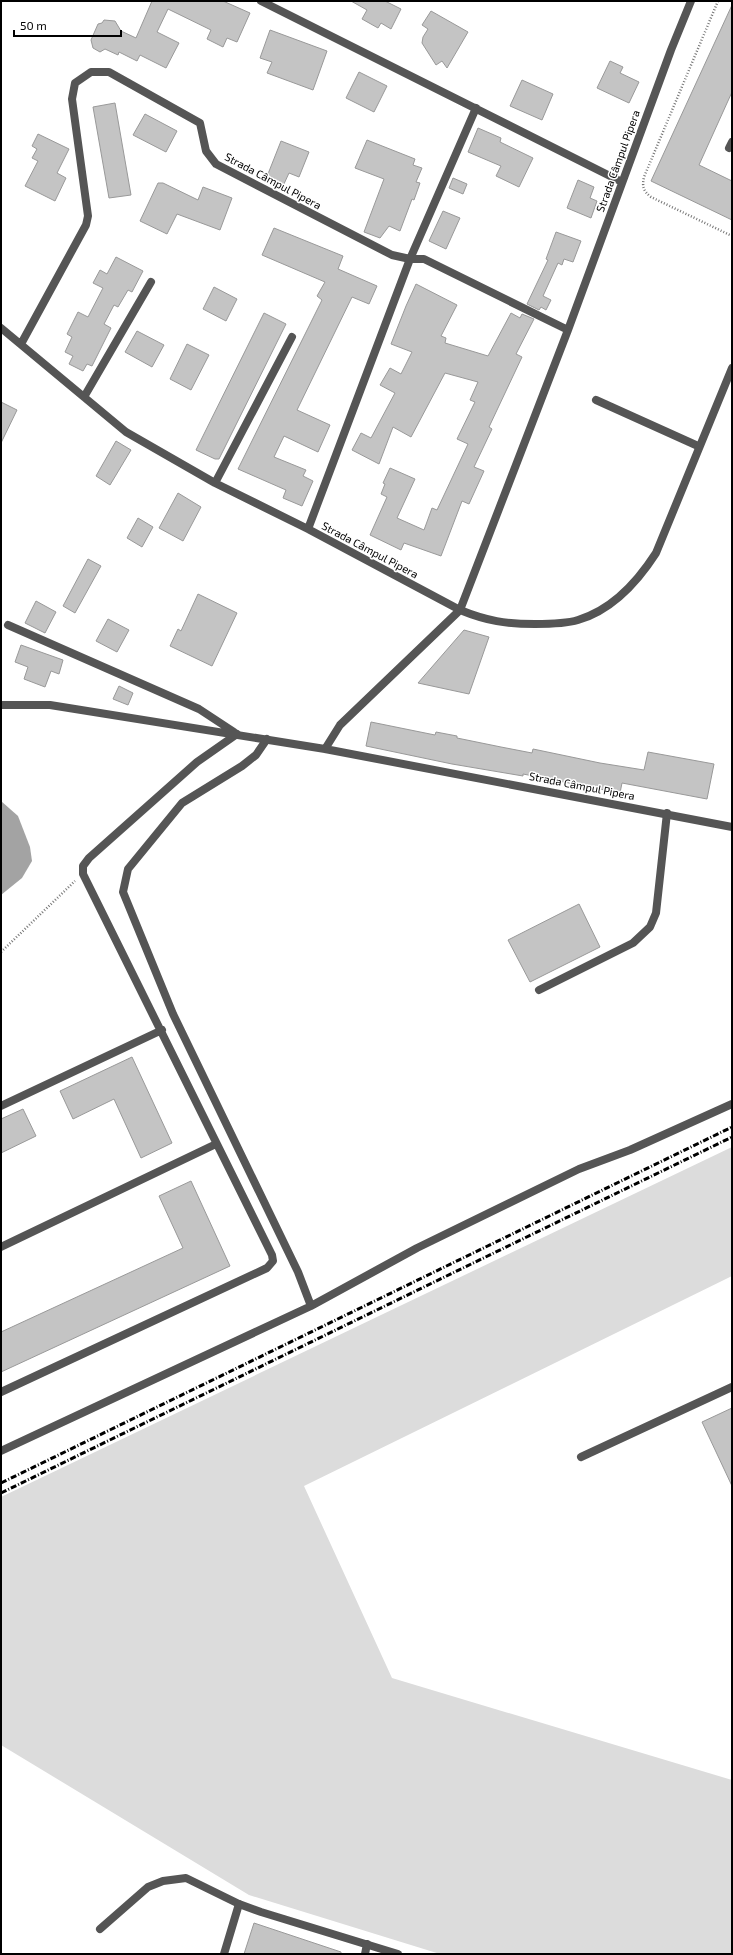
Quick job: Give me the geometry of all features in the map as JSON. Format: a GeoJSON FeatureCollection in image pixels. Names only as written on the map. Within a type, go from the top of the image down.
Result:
{"type":"FeatureCollection","features":[{"type":"Feature","properties":{"kind":"street"},"geometry":{"type":"LineString","coordinates":[[261,1],[622,182]]}},
{"type":"Feature","properties":{"kind":"street","name":"Strada Câmpul Pipera"},"geometry":{"type":"LineString","coordinates":[[1,328],[126,432],[215,483],[308,529],[460,610],[568,330],[671,50],[691,1]]}},
{"type":"Feature","properties":{"kind":"street","name":"Strada Câmpul Pipera"},"geometry":{"type":"LineString","coordinates":[[21,344],[86,225],[88,216],[76,140],[72,99],[75,83],[91,72],[109,72],[200,123],[206,151],[216,164],[392,255],[410,259],[424,259],[568,330]]}},
{"type":"Feature","properties":{"kind":"street"},"geometry":{"type":"LineString","coordinates":[[308,529],[410,259],[476,108]]}},
{"type":"Feature","properties":{"kind":"street"},"geometry":{"type":"LineString","coordinates":[[84,397],[151,282]]}},
{"type":"Feature","properties":{"kind":"street"},"geometry":{"type":"LineString","coordinates":[[215,483],[292,337]]}},
{"type":"Feature","properties":{"kind":"street"},"geometry":{"type":"LineString","coordinates":[[325,749],[340,725],[460,610],[485,620],[512,624],[578,620],[604,608],[622,594],[642,575],[656,553],[698,446],[732,368]]}},
{"type":"Feature","properties":{"kind":"street"},"geometry":{"type":"LineString","coordinates":[[596,400],[698,446]]}},
{"type":"Feature","properties":{"kind":"street"},"geometry":{"type":"LineString","coordinates":[[1,1392],[267,1268],[273,1262],[272,1254],[216,1144],[162,1030],[83,874],[83,866],[89,858],[197,762],[237,734],[199,709],[8,624]]}},
{"type":"Feature","properties":{"kind":"street","name":"Strada Câmpul Pipera"},"geometry":{"type":"LineString","coordinates":[[1,704],[50,705],[237,734],[666,813],[732,827]]}},
{"type":"Feature","properties":{"kind":"street"},"geometry":{"type":"LineString","coordinates":[[266,739],[256,755],[242,766],[182,803],[128,869],[123,892],[173,1014],[298,1272],[311,1306]]}},
{"type":"Feature","properties":{"kind":"street"},"geometry":{"type":"LineString","coordinates":[[539,990],[633,943],[650,926],[656,913],[666,813]]}},
{"type":"Feature","properties":{"kind":"street"},"geometry":{"type":"LineString","coordinates":[[1,1106],[162,1030]]}},
{"type":"Feature","properties":{"kind":"street"},"geometry":{"type":"LineString","coordinates":[[1,1452],[311,1306],[417,1248],[579,1169],[630,1150],[732,1104]]}},
{"type":"Feature","properties":{"kind":"street"},"geometry":{"type":"LineString","coordinates":[[1,1247],[216,1144]]}},
{"type":"Feature","properties":{"kind":"street"},"geometry":{"type":"LineString","coordinates":[[581,1457],[732,1388]]}},
{"type":"Feature","properties":{"kind":"street"},"geometry":{"type":"LineString","coordinates":[[100,1929],[148,1887],[163,1881],[186,1878],[239,1904],[398,1954]]}},
{"type":"Feature","properties":{"kind":"street"},"geometry":{"type":"LineString","coordinates":[[224,1954],[239,1904]]}},
{"type":"Feature","properties":{"kind":"street"},"geometry":{"type":"LineString","coordinates":[[365,1954],[367,1944]]}},
{"type":"Feature","properties":{"kind":"path"},"geometry":{"type":"LineString","coordinates":[[718,1],[644,177],[642,185],[645,193],[651,197],[732,236]]}},
{"type":"Feature","properties":{"kind":"path"},"geometry":{"type":"LineString","coordinates":[[1,952],[83,874]]}},
{"type":"Feature","properties":{"kind":"shaded area"},"geometry":{"type":"Polygon","coordinates":[[[1,801],[18,816],[30,847],[32,861],[22,878],[1,895],[1,801]]]}},
{"type":"Feature","properties":{"kind":"shaded area"},"geometry":{"type":"Polygon","coordinates":[[[732,1147],[732,1276],[304,1486],[392,1678],[732,1780],[732,1954],[440,1954],[249,1895],[1,1745],[1,1497],[732,1147]]]}},
{"type":"Feature","properties":{"kind":"building"},"geometry":{"type":"Polygon","coordinates":[[[152,1],[223,1],[250,13],[237,42],[227,38],[223,47],[207,39],[211,30],[168,9],[157,32],[179,43],[166,68],[140,55],[137,61],[119,52],[118,55],[105,49],[100,52],[93,48],[91,40],[98,24],[102,23],[104,20],[115,21],[121,31],[136,38],[152,1]]]}},
{"type":"Feature","properties":{"kind":"building"},"geometry":{"type":"Polygon","coordinates":[[[351,1],[385,1],[401,9],[391,29],[381,23],[378,28],[362,19],[367,10],[351,1]]]}},
{"type":"Feature","properties":{"kind":"building"},"geometry":{"type":"Polygon","coordinates":[[[732,5],[732,92],[699,165],[732,181],[732,220],[651,181],[732,5]]]}},
{"type":"Feature","properties":{"kind":"building"},"geometry":{"type":"Polygon","coordinates":[[[431,11],[468,32],[447,68],[442,61],[436,65],[422,43],[423,37],[428,29],[422,25],[431,11]]]}},
{"type":"Feature","properties":{"kind":"building"},"geometry":{"type":"Polygon","coordinates":[[[270,30],[327,51],[313,90],[267,73],[272,62],[260,58],[270,30]]]}},
{"type":"Feature","properties":{"kind":"building"},"geometry":{"type":"Polygon","coordinates":[[[610,61],[623,67],[620,73],[639,82],[629,103],[597,88],[610,61]]]}},
{"type":"Feature","properties":{"kind":"building"},"geometry":{"type":"Polygon","coordinates":[[[359,72],[387,86],[374,112],[346,98],[359,72]]]}},
{"type":"Feature","properties":{"kind":"building"},"geometry":{"type":"Polygon","coordinates":[[[522,80],[553,94],[542,120],[510,106],[522,80]]]}},
{"type":"Feature","properties":{"kind":"building"},"geometry":{"type":"Polygon","coordinates":[[[115,103],[131,195],[109,198],[93,107],[115,103]]]}},
{"type":"Feature","properties":{"kind":"building"},"geometry":{"type":"Polygon","coordinates":[[[145,114],[177,131],[166,152],[133,135],[145,114]]]}},
{"type":"Feature","properties":{"kind":"building"},"geometry":{"type":"Polygon","coordinates":[[[478,128],[501,138],[500,142],[533,158],[519,187],[496,176],[501,166],[468,152],[478,128]]]}},
{"type":"Feature","properties":{"kind":"building"},"geometry":{"type":"Polygon","coordinates":[[[38,134],[69,149],[57,173],[66,178],[55,201],[25,186],[38,161],[32,158],[37,149],[32,146],[38,134]]]}},
{"type":"Feature","properties":{"kind":"building"},"geometry":{"type":"Polygon","coordinates":[[[367,140],[415,159],[413,165],[422,168],[416,182],[420,183],[414,200],[412,199],[400,231],[389,226],[380,238],[364,232],[384,179],[355,168],[367,140]]]}},
{"type":"Feature","properties":{"kind":"building"},"geometry":{"type":"Polygon","coordinates":[[[281,141],[309,152],[299,177],[289,173],[283,186],[266,179],[281,141]]]}},
{"type":"Feature","properties":{"kind":"building"},"geometry":{"type":"Polygon","coordinates":[[[453,178],[467,184],[463,194],[449,188],[453,178]]]}},
{"type":"Feature","properties":{"kind":"building"},"geometry":{"type":"Polygon","coordinates":[[[578,180],[594,187],[590,198],[597,201],[591,218],[567,208],[578,180]]]}},
{"type":"Feature","properties":{"kind":"building"},"geometry":{"type":"Polygon","coordinates":[[[158,183],[163,183],[198,200],[203,187],[232,198],[220,230],[177,214],[167,234],[140,221],[158,183]]]}},
{"type":"Feature","properties":{"kind":"building"},"geometry":{"type":"Polygon","coordinates":[[[443,211],[460,218],[446,249],[429,241],[443,211]]]}},
{"type":"Feature","properties":{"kind":"building"},"geometry":{"type":"Polygon","coordinates":[[[274,228],[343,256],[338,269],[377,286],[369,304],[352,297],[297,410],[330,425],[318,452],[284,436],[274,457],[306,470],[303,476],[313,481],[302,506],[283,498],[286,490],[238,469],[322,300],[317,296],[325,282],[262,255],[274,228]]]}},
{"type":"Feature","properties":{"kind":"building"},"geometry":{"type":"Polygon","coordinates":[[[556,232],[581,241],[573,262],[564,259],[562,265],[558,263],[543,296],[551,300],[546,310],[541,307],[539,310],[527,304],[548,260],[546,259],[556,232]]]}},
{"type":"Feature","properties":{"kind":"building"},"geometry":{"type":"Polygon","coordinates":[[[116,257],[143,271],[132,292],[128,290],[118,307],[114,305],[104,324],[111,328],[92,366],[87,364],[83,371],[69,364],[73,356],[65,352],[72,337],[67,334],[78,312],[88,317],[103,288],[93,283],[100,270],[107,274],[116,257]]]}},
{"type":"Feature","properties":{"kind":"building"},"geometry":{"type":"Polygon","coordinates":[[[416,284],[457,305],[441,336],[446,338],[445,343],[488,356],[511,313],[520,318],[522,314],[534,319],[516,354],[522,357],[489,427],[492,429],[474,467],[484,471],[469,504],[462,501],[441,556],[404,543],[401,550],[370,535],[387,497],[381,494],[385,484],[383,483],[390,468],[415,479],[397,518],[424,530],[432,508],[437,510],[468,444],[457,439],[475,402],[470,400],[478,382],[445,373],[411,437],[393,427],[379,464],[352,450],[361,433],[371,438],[395,393],[380,385],[390,368],[401,374],[412,352],[391,344],[416,284]]]}},
{"type":"Feature","properties":{"kind":"building"},"geometry":{"type":"Polygon","coordinates":[[[214,287],[237,299],[226,321],[203,309],[214,287]]]}},
{"type":"Feature","properties":{"kind":"building"},"geometry":{"type":"Polygon","coordinates":[[[264,313],[286,324],[219,459],[215,459],[196,450],[264,313]]]}},
{"type":"Feature","properties":{"kind":"building"},"geometry":{"type":"Polygon","coordinates":[[[137,331],[164,345],[152,367],[125,352],[137,331]]]}},
{"type":"Feature","properties":{"kind":"building"},"geometry":{"type":"Polygon","coordinates":[[[187,344],[209,355],[191,390],[170,379],[187,344]]]}},
{"type":"Feature","properties":{"kind":"building"},"geometry":{"type":"Polygon","coordinates":[[[1,402],[17,410],[1,443],[1,402]]]}},
{"type":"Feature","properties":{"kind":"building"},"geometry":{"type":"Polygon","coordinates":[[[116,441],[131,450],[110,485],[96,476],[116,441]]]}},
{"type":"Feature","properties":{"kind":"building"},"geometry":{"type":"Polygon","coordinates":[[[178,493],[201,507],[183,541],[159,528],[178,493]]]}},
{"type":"Feature","properties":{"kind":"building"},"geometry":{"type":"Polygon","coordinates":[[[138,518],[153,527],[142,547],[127,538],[138,518]]]}},
{"type":"Feature","properties":{"kind":"building"},"geometry":{"type":"Polygon","coordinates":[[[88,559],[101,566],[75,613],[63,606],[88,559]]]}},
{"type":"Feature","properties":{"kind":"building"},"geometry":{"type":"Polygon","coordinates":[[[198,594],[237,613],[212,666],[170,646],[178,629],[181,631],[198,594]]]}},
{"type":"Feature","properties":{"kind":"building"},"geometry":{"type":"Polygon","coordinates":[[[36,601],[56,612],[45,633],[25,623],[36,601]]]}},
{"type":"Feature","properties":{"kind":"building"},"geometry":{"type":"Polygon","coordinates":[[[108,619],[129,630],[117,652],[96,641],[108,619]]]}},
{"type":"Feature","properties":{"kind":"building"},"geometry":{"type":"Polygon","coordinates":[[[464,630],[489,637],[469,694],[418,683],[464,630]]]}},
{"type":"Feature","properties":{"kind":"building"},"geometry":{"type":"Polygon","coordinates":[[[21,645],[63,660],[59,674],[51,671],[45,687],[24,679],[28,667],[15,662],[21,645]]]}},
{"type":"Feature","properties":{"kind":"building"},"geometry":{"type":"Polygon","coordinates":[[[119,686],[133,693],[128,705],[113,699],[119,686]]]}},
{"type":"Feature","properties":{"kind":"building"},"geometry":{"type":"Polygon","coordinates":[[[371,722],[435,735],[436,732],[457,736],[457,738],[532,753],[533,749],[600,763],[644,770],[648,752],[714,764],[707,799],[622,783],[620,793],[523,774],[523,776],[452,764],[366,746],[371,722]]]}},
{"type":"Feature","properties":{"kind":"building"},"geometry":{"type":"Polygon","coordinates":[[[579,904],[600,947],[530,982],[508,940],[579,904]]]}},
{"type":"Feature","properties":{"kind":"building"},"geometry":{"type":"Polygon","coordinates":[[[132,1057],[172,1143],[141,1158],[114,1099],[73,1119],[60,1091],[132,1057]]]}},
{"type":"Feature","properties":{"kind":"building"},"geometry":{"type":"Polygon","coordinates":[[[23,1109],[36,1136],[1,1153],[1,1119],[23,1109]]]}},
{"type":"Feature","properties":{"kind":"building"},"geometry":{"type":"Polygon","coordinates":[[[191,1181],[230,1266],[1,1372],[1,1332],[183,1248],[159,1196],[191,1181]]]}},
{"type":"Feature","properties":{"kind":"building"},"geometry":{"type":"Polygon","coordinates":[[[732,1408],[732,1486],[702,1422],[732,1408]]]}},
{"type":"Feature","properties":{"kind":"building"},"geometry":{"type":"Polygon","coordinates":[[[254,1923],[341,1952],[341,1954],[244,1954],[254,1923]]]}},
{"type":"Feature","properties":{"kind":"railway"},"geometry":{"type":"LineString","coordinates":[[1,1483],[732,1127]]}},
{"type":"Feature","properties":{"kind":"railway"},"geometry":{"type":"LineString","coordinates":[[1,1493],[732,1137]]}}]}
